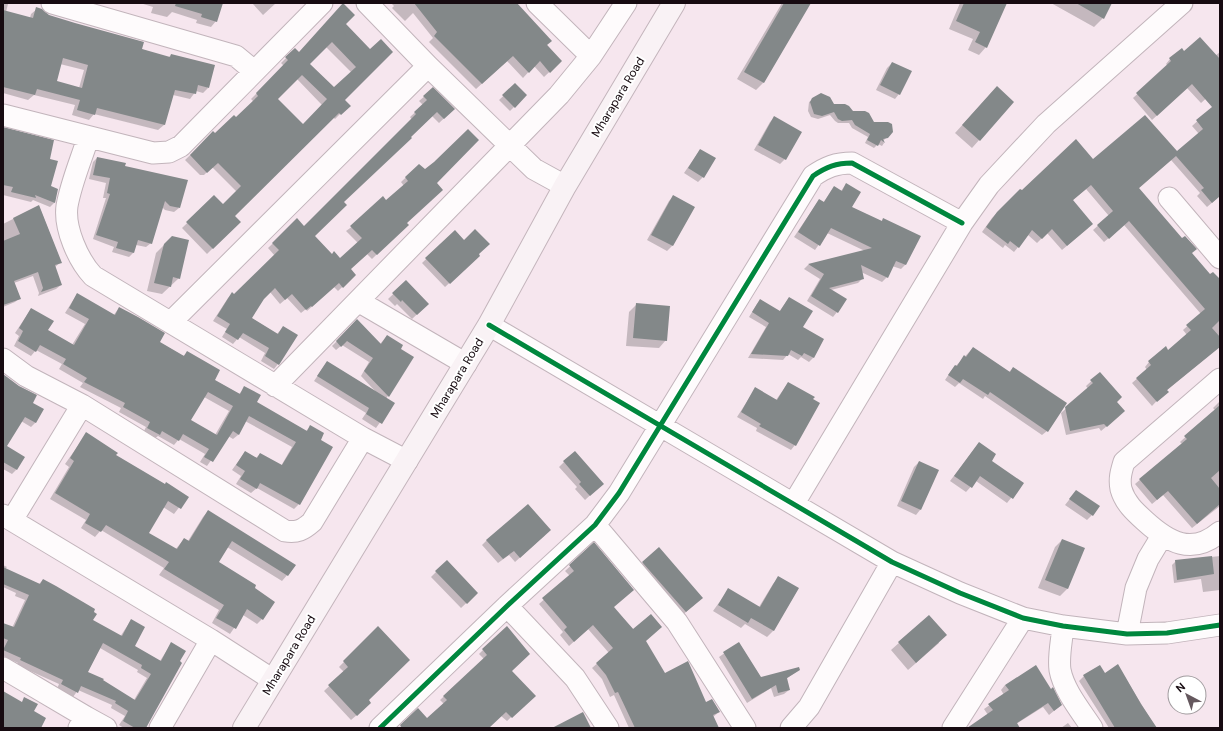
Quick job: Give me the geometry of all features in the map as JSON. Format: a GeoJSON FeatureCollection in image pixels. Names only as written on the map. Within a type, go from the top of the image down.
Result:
{"type":"FeatureCollection","features":[{"type":"Feature","properties":{"kind":"main road","name":"Mharapara Road"},"geometry":{"type":"LineString","coordinates":[[244,728],[490,325],[565,186],[674,3]]}},
{"type":"Feature","properties":{"kind":"street"},"geometry":{"type":"LineString","coordinates":[[52,3],[236,56],[254,70]]}},
{"type":"Feature","properties":{"kind":"street"},"geometry":{"type":"LineString","coordinates":[[3,115],[88,138],[153,153],[169,152],[181,146],[254,70],[322,3]]}},
{"type":"Feature","properties":{"kind":"street"},"geometry":{"type":"LineString","coordinates":[[368,3],[428,66],[534,169],[565,186]]}},
{"type":"Feature","properties":{"kind":"street"},"geometry":{"type":"LineString","coordinates":[[536,3],[591,56]]}},
{"type":"Feature","properties":{"kind":"street"},"geometry":{"type":"LineString","coordinates":[[275,386],[559,95],[591,56],[626,3]]}},
{"type":"Feature","properties":{"kind":"street"},"geometry":{"type":"LineString","coordinates":[[794,504],[962,223],[989,185],[1046,124],[1182,3]]}},
{"type":"Feature","properties":{"kind":"street"},"geometry":{"type":"LineString","coordinates":[[171,322],[428,66]]}},
{"type":"Feature","properties":{"kind":"street"},"geometry":{"type":"LineString","coordinates":[[88,138],[67,206],[67,220],[77,252],[84,266],[93,276],[363,438],[408,461]]}},
{"type":"Feature","properties":{"kind":"street"},"geometry":{"type":"LineString","coordinates":[[380,728],[507,606],[595,525],[620,493],[813,176],[838,163],[852,163],[962,223]]}},
{"type":"Feature","properties":{"kind":"street"},"geometry":{"type":"LineString","coordinates":[[1169,198],[1220,258]]}},
{"type":"Feature","properties":{"kind":"street"},"geometry":{"type":"LineString","coordinates":[[358,301],[466,364]]}},
{"type":"Feature","properties":{"kind":"street"},"geometry":{"type":"LineString","coordinates":[[490,325],[569,373],[661,424],[892,562],[960,593],[1023,618],[1063,626],[1127,634],[1167,633],[1220,625]]}},
{"type":"Feature","properties":{"kind":"street"},"geometry":{"type":"LineString","coordinates":[[3,359],[26,376],[82,405],[285,531],[295,532],[312,522],[363,438]]}},
{"type":"Feature","properties":{"kind":"street"},"geometry":{"type":"LineString","coordinates":[[1220,378],[1124,462],[1120,477],[1122,490],[1130,508],[1162,536],[1174,542],[1190,545],[1204,542],[1220,532]]}},
{"type":"Feature","properties":{"kind":"street"},"geometry":{"type":"LineString","coordinates":[[82,405],[7,518],[211,640],[273,680]]}},
{"type":"Feature","properties":{"kind":"street"},"geometry":{"type":"LineString","coordinates":[[595,525],[677,622],[745,728]]}},
{"type":"Feature","properties":{"kind":"street"},"geometry":{"type":"LineString","coordinates":[[1127,634],[1136,588],[1148,559],[1162,536]]}},
{"type":"Feature","properties":{"kind":"street"},"geometry":{"type":"LineString","coordinates":[[791,728],[809,707],[892,562]]}},
{"type":"Feature","properties":{"kind":"street"},"geometry":{"type":"LineString","coordinates":[[507,606],[574,678],[608,728]]}},
{"type":"Feature","properties":{"kind":"street"},"geometry":{"type":"LineString","coordinates":[[953,728],[1023,618]]}},
{"type":"Feature","properties":{"kind":"street"},"geometry":{"type":"LineString","coordinates":[[1063,626],[1060,670],[1065,684],[1092,728]]}},
{"type":"Feature","properties":{"kind":"street"},"geometry":{"type":"LineString","coordinates":[[160,728],[211,640]]}},
{"type":"Feature","properties":{"kind":"street"},"geometry":{"type":"LineString","coordinates":[[3,668],[83,722],[106,728]]}},
{"type":"Feature","properties":{"kind":"building"},"geometry":{"type":"Polygon","coordinates":[[[176,3],[223,3],[217,22],[201,17],[202,14],[175,6],[176,3]]]}},
{"type":"Feature","properties":{"kind":"building"},"geometry":{"type":"Polygon","coordinates":[[[343,3],[355,15],[346,24],[370,49],[381,39],[393,52],[345,100],[351,106],[341,115],[339,113],[235,216],[241,222],[213,249],[186,222],[214,195],[223,204],[241,186],[218,163],[207,173],[190,155],[213,131],[215,133],[234,115],[236,117],[258,96],[256,93],[288,60],[285,57],[295,48],[299,52],[343,3]],[[332,42],[310,64],[334,87],[356,67],[332,42]],[[302,75],[278,99],[303,124],[327,99],[302,75]]]}},
{"type":"Feature","properties":{"kind":"building"},"geometry":{"type":"Polygon","coordinates":[[[414,3],[517,3],[552,41],[547,45],[562,61],[550,73],[540,61],[529,73],[513,56],[482,84],[434,36],[437,32],[414,3]]]}},
{"type":"Feature","properties":{"kind":"building"},"geometry":{"type":"Polygon","coordinates":[[[784,3],[811,3],[764,83],[744,72],[784,3]]]}},
{"type":"Feature","properties":{"kind":"building"},"geometry":{"type":"Polygon","coordinates":[[[964,3],[1007,3],[987,48],[975,42],[980,32],[956,21],[964,3]]]}},
{"type":"Feature","properties":{"kind":"building"},"geometry":{"type":"Polygon","coordinates":[[[1076,3],[1112,3],[1104,19],[1076,3]]]}},
{"type":"Feature","properties":{"kind":"building"},"geometry":{"type":"Polygon","coordinates":[[[36,7],[42,9],[49,15],[144,42],[142,49],[170,57],[171,54],[215,65],[209,88],[198,85],[196,94],[175,90],[165,125],[97,108],[95,115],[77,110],[80,100],[37,89],[35,95],[3,87],[3,10],[33,18],[36,7]],[[63,58],[57,81],[82,88],[88,65],[63,58]]]}},
{"type":"Feature","properties":{"kind":"building"},"geometry":{"type":"Polygon","coordinates":[[[1200,37],[1220,59],[1220,196],[1212,203],[1201,190],[1204,188],[1176,156],[1139,188],[1182,238],[1185,236],[1197,249],[1192,253],[1210,274],[1213,272],[1220,279],[1220,320],[1212,328],[1220,337],[1220,347],[1167,390],[1169,392],[1157,402],[1136,378],[1151,365],[1148,361],[1166,346],[1168,350],[1191,330],[1186,325],[1205,309],[1129,221],[1109,239],[1097,225],[1113,211],[1091,185],[1073,200],[1093,224],[1067,246],[1052,229],[1042,239],[1032,230],[1019,248],[1010,241],[1008,244],[986,227],[997,212],[1020,189],[1022,190],[1076,139],[1093,159],[1145,115],[1177,151],[1203,129],[1196,120],[1212,107],[1192,84],[1157,116],[1136,93],[1171,61],[1169,58],[1182,48],[1184,51],[1200,37]]]}},
{"type":"Feature","properties":{"kind":"building"},"geometry":{"type":"Polygon","coordinates":[[[892,62],[912,71],[900,95],[880,85],[892,62]]]}},
{"type":"Feature","properties":{"kind":"building"},"geometry":{"type":"Polygon","coordinates":[[[515,83],[527,95],[515,108],[502,95],[515,83]]]}},
{"type":"Feature","properties":{"kind":"building"},"geometry":{"type":"Polygon","coordinates":[[[997,86],[1014,102],[980,141],[962,125],[997,86]]]}},
{"type":"Feature","properties":{"kind":"building"},"geometry":{"type":"Polygon","coordinates":[[[433,87],[455,109],[444,119],[437,112],[411,137],[412,138],[344,202],[347,205],[315,236],[332,254],[334,251],[340,258],[362,238],[350,226],[383,196],[386,200],[408,181],[405,177],[419,164],[425,169],[468,129],[479,140],[437,183],[443,190],[407,223],[409,225],[377,255],[372,250],[351,269],[356,275],[343,288],[339,283],[312,307],[311,306],[306,310],[292,294],[285,300],[275,288],[264,299],[252,318],[278,334],[283,326],[298,335],[279,365],[265,356],[269,348],[243,333],[238,340],[225,332],[230,324],[217,316],[232,292],[234,294],[279,250],[272,243],[297,218],[304,226],[416,114],[414,112],[427,100],[423,96],[433,87]]]}},
{"type":"Feature","properties":{"kind":"building"},"geometry":{"type":"Polygon","coordinates":[[[821,93],[830,97],[834,104],[845,104],[853,111],[865,111],[869,113],[874,122],[888,122],[892,124],[893,132],[888,138],[883,139],[885,143],[881,140],[878,146],[867,140],[870,134],[855,125],[852,120],[842,121],[838,119],[834,112],[822,116],[814,114],[810,102],[812,98],[821,93]]]}},
{"type":"Feature","properties":{"kind":"building"},"geometry":{"type":"Polygon","coordinates":[[[774,116],[802,132],[786,160],[758,145],[774,116]]]}},
{"type":"Feature","properties":{"kind":"building"},"geometry":{"type":"Polygon","coordinates":[[[3,127],[54,140],[50,159],[58,161],[51,186],[58,189],[55,203],[35,195],[36,198],[11,192],[13,187],[3,185],[3,127]]]}},
{"type":"Feature","properties":{"kind":"building"},"geometry":{"type":"Polygon","coordinates":[[[700,149],[716,158],[704,178],[688,168],[700,149]]]}},
{"type":"Feature","properties":{"kind":"building"},"geometry":{"type":"Polygon","coordinates":[[[97,157],[126,163],[125,166],[188,180],[180,208],[170,206],[165,201],[152,244],[138,240],[134,253],[116,248],[118,242],[96,235],[110,194],[107,193],[110,178],[93,175],[97,157]]]}},
{"type":"Feature","properties":{"kind":"building"},"geometry":{"type":"Polygon","coordinates":[[[846,183],[861,192],[852,207],[882,221],[883,218],[921,236],[906,265],[896,261],[888,278],[861,265],[864,279],[829,288],[847,299],[838,313],[811,296],[824,274],[808,264],[872,248],[831,228],[820,246],[798,232],[819,199],[824,202],[834,186],[842,191],[846,183]]]}},
{"type":"Feature","properties":{"kind":"building"},"geometry":{"type":"Polygon","coordinates":[[[673,195],[695,207],[673,246],[651,235],[673,195]]]}},
{"type":"Feature","properties":{"kind":"building"},"geometry":{"type":"Polygon","coordinates":[[[39,205],[62,263],[55,265],[62,285],[41,292],[43,288],[38,272],[14,281],[21,299],[3,305],[3,241],[20,234],[13,218],[39,205]]]}},
{"type":"Feature","properties":{"kind":"building"},"geometry":{"type":"Polygon","coordinates":[[[475,229],[490,244],[479,254],[480,256],[450,284],[425,258],[455,230],[464,240],[475,229]]]}},
{"type":"Feature","properties":{"kind":"building"},"geometry":{"type":"Polygon","coordinates":[[[172,236],[189,240],[180,279],[173,277],[171,287],[154,283],[164,244],[172,236]]]}},
{"type":"Feature","properties":{"kind":"building"},"geometry":{"type":"Polygon","coordinates":[[[406,280],[429,304],[417,315],[402,300],[401,302],[392,293],[406,280]]]}},
{"type":"Feature","properties":{"kind":"building"},"geometry":{"type":"Polygon","coordinates":[[[77,293],[115,315],[119,307],[165,333],[160,342],[184,356],[187,351],[220,370],[215,380],[240,394],[244,386],[261,395],[257,402],[307,431],[310,425],[324,433],[321,440],[333,447],[300,505],[260,483],[257,489],[240,479],[245,471],[236,465],[245,451],[257,458],[260,453],[282,465],[296,442],[249,416],[239,435],[233,431],[213,462],[204,457],[209,449],[183,434],[179,441],[162,431],[160,435],[147,428],[150,422],[123,407],[125,403],[84,382],[87,378],[63,364],[66,359],[40,345],[36,352],[18,341],[23,331],[19,328],[31,308],[54,321],[48,330],[74,345],[89,319],[69,308],[77,293]],[[208,392],[191,420],[217,435],[233,406],[208,392]]]}},
{"type":"Feature","properties":{"kind":"building"},"geometry":{"type":"Polygon","coordinates":[[[789,297],[813,311],[803,327],[824,339],[814,358],[804,353],[802,356],[791,350],[788,356],[751,354],[769,323],[752,312],[760,299],[780,311],[789,297]]]}},
{"type":"Feature","properties":{"kind":"building"},"geometry":{"type":"Polygon","coordinates":[[[636,303],[670,306],[667,341],[633,338],[636,303]]]}},
{"type":"Feature","properties":{"kind":"building"},"geometry":{"type":"Polygon","coordinates":[[[357,319],[381,344],[387,335],[403,345],[401,349],[414,357],[389,397],[364,371],[373,358],[347,341],[341,347],[336,341],[357,319]]]}},
{"type":"Feature","properties":{"kind":"building"},"geometry":{"type":"Polygon","coordinates":[[[973,347],[1010,372],[1013,367],[1067,403],[1048,432],[990,392],[988,395],[963,379],[960,383],[948,375],[955,365],[957,366],[964,355],[966,357],[973,347]]]}},
{"type":"Feature","properties":{"kind":"building"},"geometry":{"type":"Polygon","coordinates":[[[327,361],[395,403],[382,424],[366,414],[369,408],[317,376],[327,361]]]}},
{"type":"Feature","properties":{"kind":"building"},"geometry":{"type":"Polygon","coordinates":[[[1100,372],[1122,397],[1117,402],[1125,411],[1107,427],[1104,424],[1070,431],[1065,407],[1093,383],[1090,380],[1100,372]]]}},
{"type":"Feature","properties":{"kind":"building"},"geometry":{"type":"Polygon","coordinates":[[[3,374],[19,386],[37,395],[33,403],[44,409],[36,423],[25,417],[7,446],[25,457],[17,470],[3,462],[3,374]]]}},
{"type":"Feature","properties":{"kind":"building"},"geometry":{"type":"Polygon","coordinates":[[[788,382],[815,397],[813,399],[820,403],[796,446],[759,426],[761,424],[741,412],[755,387],[777,400],[788,382]]]}},
{"type":"Feature","properties":{"kind":"building"},"geometry":{"type":"Polygon","coordinates":[[[1220,405],[1220,470],[1211,478],[1220,489],[1220,504],[1197,524],[1168,491],[1157,500],[1139,479],[1187,439],[1184,436],[1220,405]]]}},
{"type":"Feature","properties":{"kind":"building"},"geometry":{"type":"Polygon","coordinates":[[[86,432],[118,453],[116,455],[165,484],[166,482],[189,497],[181,509],[168,501],[149,533],[177,549],[184,538],[189,541],[208,510],[296,565],[288,576],[232,541],[219,562],[256,585],[255,588],[275,602],[263,620],[247,609],[236,629],[216,618],[224,605],[164,569],[169,562],[106,525],[101,532],[85,523],[90,514],[55,493],[74,461],[70,458],[86,432]]]}},
{"type":"Feature","properties":{"kind":"building"},"geometry":{"type":"Polygon","coordinates":[[[979,442],[996,454],[992,461],[1024,483],[1013,499],[980,476],[972,488],[954,476],[979,442]]]}},
{"type":"Feature","properties":{"kind":"building"},"geometry":{"type":"Polygon","coordinates":[[[575,451],[604,484],[590,496],[579,484],[581,482],[563,461],[575,451]]]}},
{"type":"Feature","properties":{"kind":"building"},"geometry":{"type":"Polygon","coordinates":[[[919,461],[939,470],[921,510],[901,501],[919,461]]]}},
{"type":"Feature","properties":{"kind":"building"},"geometry":{"type":"Polygon","coordinates":[[[1076,490],[1100,506],[1093,516],[1069,499],[1076,490]]]}},
{"type":"Feature","properties":{"kind":"building"},"geometry":{"type":"Polygon","coordinates":[[[528,504],[551,530],[520,558],[514,551],[503,559],[486,540],[528,504]]]}},
{"type":"Feature","properties":{"kind":"building"},"geometry":{"type":"Polygon","coordinates":[[[1062,539],[1085,548],[1068,589],[1045,580],[1062,539]]]}},
{"type":"Feature","properties":{"kind":"building"},"geometry":{"type":"Polygon","coordinates":[[[594,542],[634,590],[614,607],[633,629],[651,614],[662,627],[646,641],[665,673],[688,661],[706,702],[712,699],[720,712],[713,715],[719,728],[635,728],[618,692],[615,693],[606,675],[596,663],[613,648],[593,625],[574,642],[564,630],[567,627],[542,598],[574,571],[569,565],[594,542]]]}},
{"type":"Feature","properties":{"kind":"building"},"geometry":{"type":"Polygon","coordinates":[[[659,547],[703,598],[686,612],[642,562],[659,547]]]}},
{"type":"Feature","properties":{"kind":"building"},"geometry":{"type":"Polygon","coordinates":[[[1212,556],[1214,574],[1177,580],[1175,560],[1212,556]]]}},
{"type":"Feature","properties":{"kind":"building"},"geometry":{"type":"Polygon","coordinates":[[[447,560],[478,593],[467,604],[435,571],[447,560]]]}},
{"type":"Feature","properties":{"kind":"building"},"geometry":{"type":"Polygon","coordinates":[[[3,567],[40,584],[43,579],[95,609],[94,612],[97,614],[93,620],[122,636],[131,619],[145,627],[135,646],[161,661],[171,642],[186,651],[180,661],[182,663],[146,728],[135,728],[123,721],[128,711],[115,703],[116,701],[81,686],[78,693],[61,684],[63,680],[20,660],[21,658],[3,650],[8,640],[3,638],[3,623],[14,627],[29,595],[3,584],[3,567]],[[103,643],[88,672],[104,679],[103,680],[135,700],[151,674],[141,668],[142,665],[103,643]]]}},
{"type":"Feature","properties":{"kind":"building"},"geometry":{"type":"Polygon","coordinates":[[[778,576],[799,588],[774,631],[751,618],[748,623],[718,605],[728,588],[760,607],[778,576]]]}},
{"type":"Feature","properties":{"kind":"building"},"geometry":{"type":"Polygon","coordinates":[[[929,615],[947,635],[916,663],[898,642],[929,615]]]}},
{"type":"Feature","properties":{"kind":"building"},"geometry":{"type":"Polygon","coordinates":[[[378,626],[410,660],[369,700],[371,703],[357,716],[328,685],[348,667],[343,661],[378,626]]]}},
{"type":"Feature","properties":{"kind":"building"},"geometry":{"type":"Polygon","coordinates":[[[507,626],[530,654],[512,671],[536,696],[512,718],[506,712],[489,728],[402,728],[400,725],[418,708],[427,718],[447,700],[443,696],[487,655],[482,649],[507,626]]]}},
{"type":"Feature","properties":{"kind":"building"},"geometry":{"type":"Polygon","coordinates":[[[739,642],[761,677],[799,667],[800,670],[787,678],[790,690],[778,693],[776,685],[752,699],[723,652],[739,642]]]}},
{"type":"Feature","properties":{"kind":"building"},"geometry":{"type":"Polygon","coordinates":[[[1118,664],[1157,728],[1115,728],[1083,675],[1100,665],[1105,673],[1118,664]]]}},
{"type":"Feature","properties":{"kind":"building"},"geometry":{"type":"Polygon","coordinates":[[[1036,665],[1051,689],[1053,687],[1062,705],[1054,711],[1048,703],[1017,723],[1020,728],[967,728],[993,710],[988,704],[1009,690],[1005,685],[1036,665]]]}},
{"type":"Feature","properties":{"kind":"building"},"geometry":{"type":"Polygon","coordinates":[[[3,691],[22,702],[24,697],[38,704],[34,711],[46,718],[41,728],[3,728],[3,691]]]}},
{"type":"Feature","properties":{"kind":"building"},"geometry":{"type":"Polygon","coordinates":[[[583,712],[591,728],[552,728],[583,712]]]}},
{"type":"Feature","properties":{"kind":"cycle path"},"geometry":{"type":"LineString","coordinates":[[380,728],[507,606],[595,525],[619,493],[813,176],[831,166],[852,163],[962,223]]}},
{"type":"Feature","properties":{"kind":"cycle path"},"geometry":{"type":"LineString","coordinates":[[489,325],[892,562],[960,593],[1023,618],[1063,626],[1127,634],[1167,633],[1220,625]]}}]}
